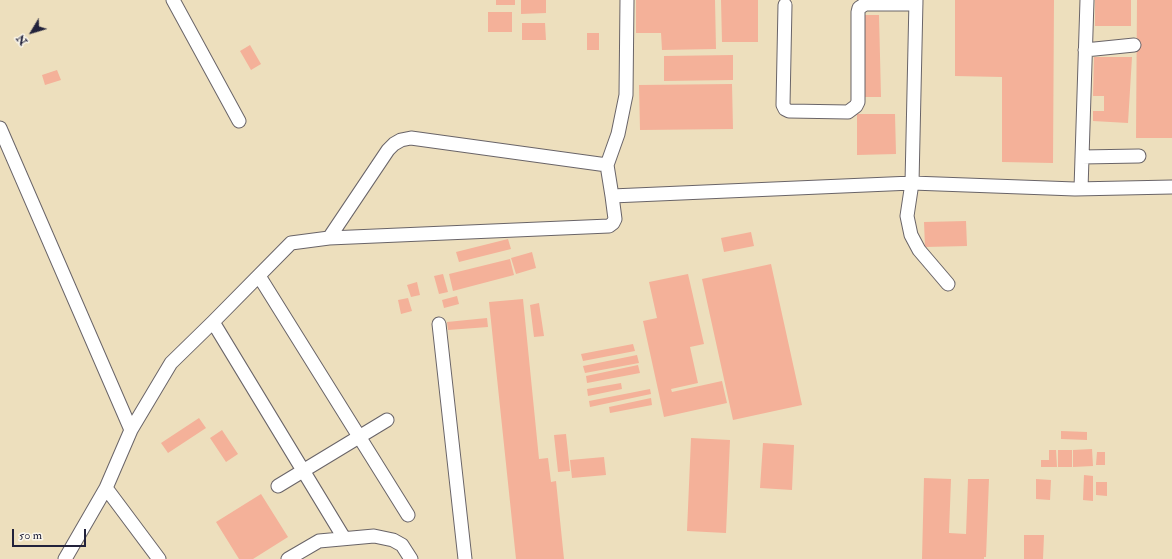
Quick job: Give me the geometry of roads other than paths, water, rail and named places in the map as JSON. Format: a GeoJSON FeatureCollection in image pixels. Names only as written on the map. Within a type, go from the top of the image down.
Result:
{"type":"FeatureCollection","features":[{"type":"Feature","properties":{"kind":"street"},"geometry":{"type":"LineString","coordinates":[[173,0],[239,121]]}},
{"type":"Feature","properties":{"kind":"street"},"geometry":{"type":"LineString","coordinates":[[64,559],[106,488],[131,430],[171,364],[291,243],[329,238],[609,226],[613,223],[612,196],[607,165],[618,134],[626,95],[627,0]]}},
{"type":"Feature","properties":{"kind":"street"},"geometry":{"type":"LineString","coordinates":[[1081,189],[1087,0]]}},
{"type":"Feature","properties":{"kind":"street"},"geometry":{"type":"LineString","coordinates":[[785,5],[783,105],[789,111],[848,112],[856,106],[858,102],[859,8],[865,4],[916,2],[912,183],[907,216],[911,235],[919,250],[948,284]]}},
{"type":"Feature","properties":{"kind":"street"},"geometry":{"type":"LineString","coordinates":[[1086,50],[1134,45]]}},
{"type":"Feature","properties":{"kind":"street"},"geometry":{"type":"LineString","coordinates":[[0,128],[131,430]]}},
{"type":"Feature","properties":{"kind":"street"},"geometry":{"type":"LineString","coordinates":[[329,238],[388,150],[401,140],[411,138],[607,165]]}},
{"type":"Feature","properties":{"kind":"street"},"geometry":{"type":"LineString","coordinates":[[1082,157],[1139,156]]}},
{"type":"Feature","properties":{"kind":"street"},"geometry":{"type":"LineString","coordinates":[[612,196],[912,183],[1081,189],[1172,187]]}},
{"type":"Feature","properties":{"kind":"street"},"geometry":{"type":"LineString","coordinates":[[259,276],[408,515]]}},
{"type":"Feature","properties":{"kind":"street"},"geometry":{"type":"LineString","coordinates":[[213,322],[344,538]]}},
{"type":"Feature","properties":{"kind":"street"},"geometry":{"type":"LineString","coordinates":[[439,324],[465,559]]}},
{"type":"Feature","properties":{"kind":"street"},"geometry":{"type":"LineString","coordinates":[[278,486],[386,420]]}},
{"type":"Feature","properties":{"kind":"street"},"geometry":{"type":"LineString","coordinates":[[106,488],[159,559]]}},
{"type":"Feature","properties":{"kind":"street"},"geometry":{"type":"LineString","coordinates":[[288,559],[318,541],[374,536],[393,540],[402,545],[411,559]]}}]}
